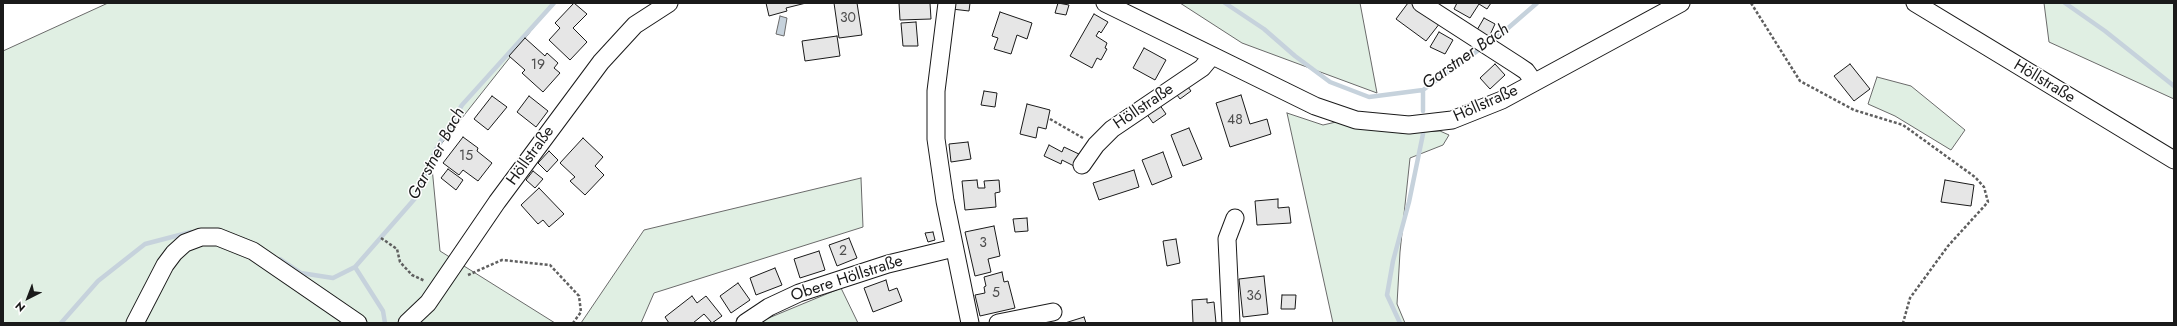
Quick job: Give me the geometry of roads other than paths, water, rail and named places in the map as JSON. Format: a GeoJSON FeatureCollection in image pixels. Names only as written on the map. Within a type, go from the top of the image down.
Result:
{"type":"FeatureCollection","features":[{"type":"Feature","properties":{"kind":"street","name":"Höllstraße"},"geometry":{"type":"LineString","coordinates":[[407,323],[428,303],[502,196],[601,62],[635,25],[669,3]]}},
{"type":"Feature","properties":{"kind":"street"},"geometry":{"type":"LineString","coordinates":[[947,3],[936,91],[935,114],[939,165],[954,248],[970,323]]}},
{"type":"Feature","properties":{"kind":"street","name":"Höllstraße"},"geometry":{"type":"LineString","coordinates":[[1104,3],[1315,106],[1356,120],[1383,124],[1410,125],[1452,120],[1502,100],[1682,3]]}},
{"type":"Feature","properties":{"kind":"street"},"geometry":{"type":"LineString","coordinates":[[1420,3],[1526,71],[1534,82]]}},
{"type":"Feature","properties":{"kind":"street","name":"Höllstraße"},"geometry":{"type":"LineString","coordinates":[[1915,3],[2174,160]]}},
{"type":"Feature","properties":{"kind":"street","name":"Höllstraße"},"geometry":{"type":"LineString","coordinates":[[1082,165],[1096,145],[1112,128],[1202,68],[1212,56]]}},
{"type":"Feature","properties":{"kind":"street"},"geometry":{"type":"LineString","coordinates":[[1231,323],[1227,239],[1235,218]]}},
{"type":"Feature","properties":{"kind":"street"},"geometry":{"type":"LineString","coordinates":[[136,323],[165,265],[174,253],[185,243],[201,237],[218,237],[253,251],[358,323]]}},
{"type":"Feature","properties":{"kind":"street","name":"Obere Höllstraße"},"geometry":{"type":"LineString","coordinates":[[744,323],[769,307],[799,293],[888,264],[954,248]]}},
{"type":"Feature","properties":{"kind":"street"},"geometry":{"type":"LineString","coordinates":[[998,323],[1053,312]]}},
{"type":"Feature","properties":{"kind":"waterway","name":"Garstner Bach"},"geometry":{"type":"LineString","coordinates":[[280,259],[301,273],[333,278],[355,267],[418,195],[435,151],[462,105],[554,3]]}},
{"type":"Feature","properties":{"kind":"waterway","name":"Garstner Bach"},"geometry":{"type":"LineString","coordinates":[[1225,3],[1264,29],[1295,56],[1330,82],[1369,97],[1423,90],[1483,47]]}},
{"type":"Feature","properties":{"kind":"waterway","name":"Garstner Bach"},"geometry":{"type":"LineString","coordinates":[[1489,43],[1537,3]]}},
{"type":"Feature","properties":{"kind":"waterway","name":"Garstner Bach"},"geometry":{"type":"LineString","coordinates":[[2065,3],[2105,31],[2174,86]]}},
{"type":"Feature","properties":{"kind":"waterway"},"geometry":{"type":"LineString","coordinates":[[1423,90],[1423,111]]}},
{"type":"Feature","properties":{"kind":"waterway"},"geometry":{"type":"LineString","coordinates":[[1400,323],[1387,295],[1393,261],[1409,202],[1423,134]]}},
{"type":"Feature","properties":{"kind":"waterway","name":"Garstner Bach"},"geometry":{"type":"LineString","coordinates":[[61,323],[98,281],[145,244],[191,232]]}},
{"type":"Feature","properties":{"kind":"waterway"},"geometry":{"type":"LineString","coordinates":[[355,267],[383,311],[385,323]]}}]}
